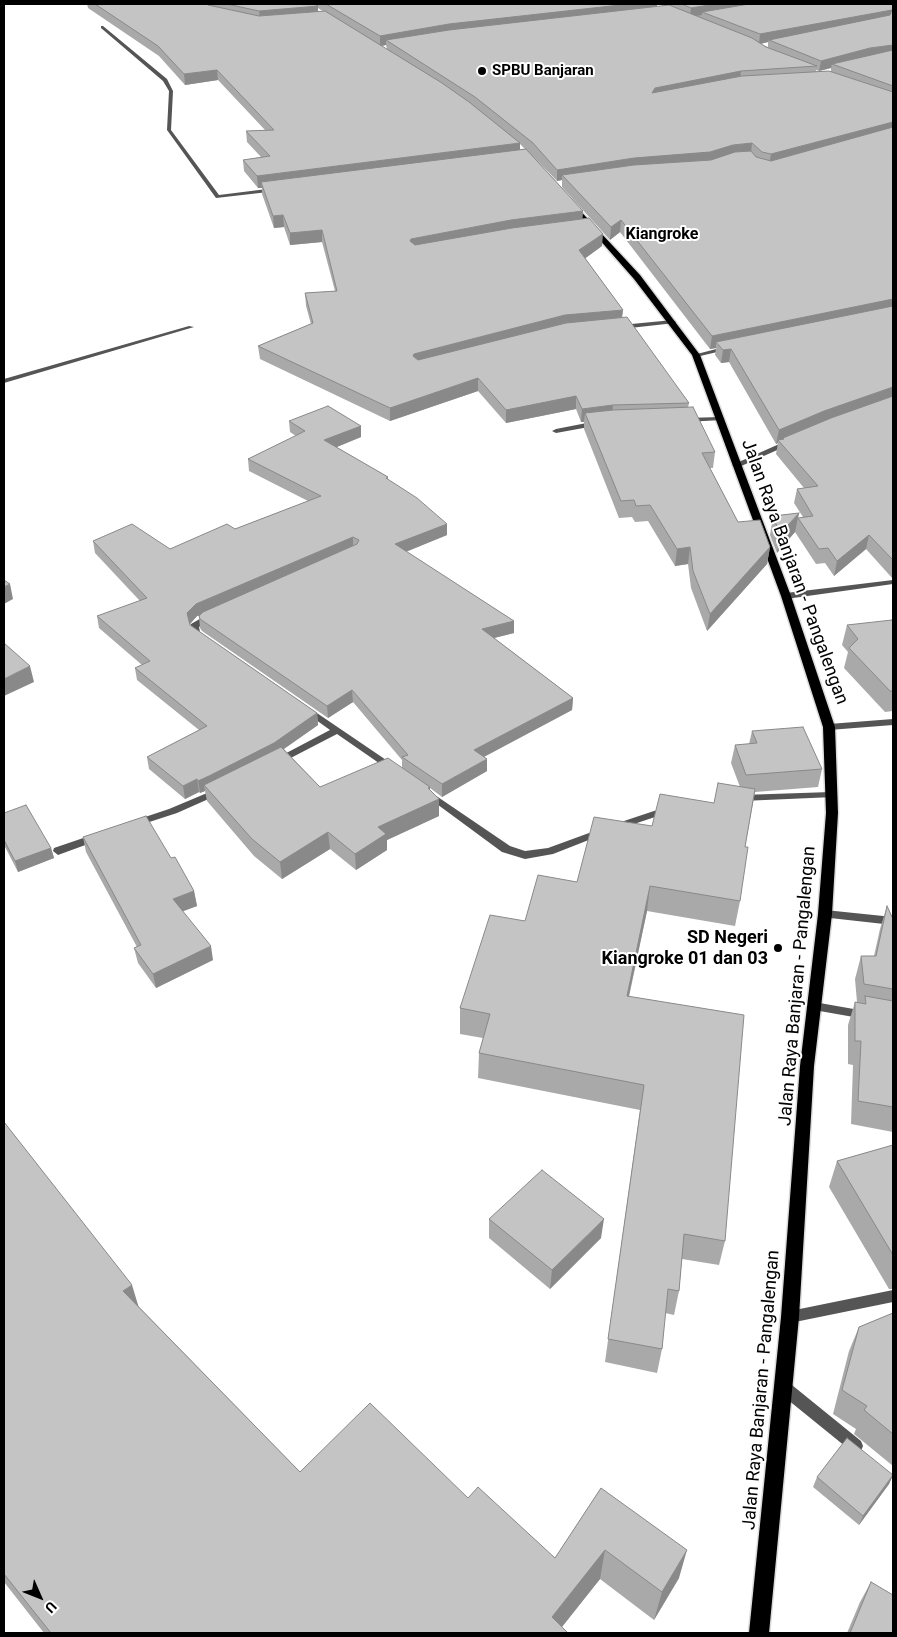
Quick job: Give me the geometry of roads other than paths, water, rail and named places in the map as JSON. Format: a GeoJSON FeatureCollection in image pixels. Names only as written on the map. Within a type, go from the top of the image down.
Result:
{"type":"FeatureCollection","features":[{"type":"Feature","properties":{"kind":"main road","name":"Jalan Raya Banjaran - Pangalengan"},"geometry":{"type":"LineString","coordinates":[[565,197],[638,277],[696,355],[786,596],[829,726],[832,813],[825,914],[807,1076],[790,1317],[759,1633]]}},
{"type":"Feature","properties":{"kind":"street"},"geometry":{"type":"LineString","coordinates":[[102,27],[164,80],[171,91],[169,130],[218,197],[281,189]]}},
{"type":"Feature","properties":{"kind":"street"},"geometry":{"type":"LineString","coordinates":[[583,227],[591,226]]}},
{"type":"Feature","properties":{"kind":"street"},"geometry":{"type":"LineString","coordinates":[[614,327],[673,322]]}},
{"type":"Feature","properties":{"kind":"street"},"geometry":{"type":"LineString","coordinates":[[4,381],[191,327]]}},
{"type":"Feature","properties":{"kind":"street"},"geometry":{"type":"LineString","coordinates":[[696,355],[733,348]]}},
{"type":"Feature","properties":{"kind":"street"},"geometry":{"type":"LineString","coordinates":[[681,420],[720,419]]}},
{"type":"Feature","properties":{"kind":"street"},"geometry":{"type":"LineString","coordinates":[[556,431],[603,423]]}},
{"type":"Feature","properties":{"kind":"street"},"geometry":{"type":"LineString","coordinates":[[736,465],[794,441]]}},
{"type":"Feature","properties":{"kind":"street"},"geometry":{"type":"LineString","coordinates":[[786,596],[893,582]]}},
{"type":"Feature","properties":{"kind":"street"},"geometry":{"type":"LineString","coordinates":[[212,644],[196,633],[194,626],[219,612]]}},
{"type":"Feature","properties":{"kind":"street"},"geometry":{"type":"LineString","coordinates":[[298,703],[400,774]]}},
{"type":"Feature","properties":{"kind":"street"},"geometry":{"type":"LineString","coordinates":[[829,726],[893,722]]}},
{"type":"Feature","properties":{"kind":"street"},"geometry":{"type":"LineString","coordinates":[[269,765],[338,730]]}},
{"type":"Feature","properties":{"kind":"street"},"geometry":{"type":"LineString","coordinates":[[124,827],[173,811],[231,784]]}},
{"type":"Feature","properties":{"kind":"street"},"geometry":{"type":"LineString","coordinates":[[424,790],[506,849],[525,855],[549,851],[672,808]]}},
{"type":"Feature","properties":{"kind":"street"},"geometry":{"type":"LineString","coordinates":[[735,799],[769,796],[831,795]]}},
{"type":"Feature","properties":{"kind":"street"},"geometry":{"type":"LineString","coordinates":[[58,851],[105,834]]}},
{"type":"Feature","properties":{"kind":"street"},"geometry":{"type":"LineString","coordinates":[[825,914],[893,921]]}},
{"type":"Feature","properties":{"kind":"street"},"geometry":{"type":"LineString","coordinates":[[814,1006],[876,1017]]}},
{"type":"Feature","properties":{"kind":"street"},"geometry":{"type":"LineString","coordinates":[[790,1317],[893,1296]]}},
{"type":"Feature","properties":{"kind":"street"},"geometry":{"type":"LineString","coordinates":[[782,1386],[864,1453]]}},
{"type":"Feature","properties":{"kind":"place","name":"SPBU Banjaran"},"geometry":{"type":"Point","coordinates":[482,71]}},
{"type":"Feature","properties":{"kind":"place","name":"SD Negeri Kiangroke 01 dan 03"},"geometry":{"type":"Point","coordinates":[778,948]}},
{"type":"Feature","properties":{"kind":"district","name":"Kiangroke"},"geometry":{"type":"Point","coordinates":[662,235]}}]}
